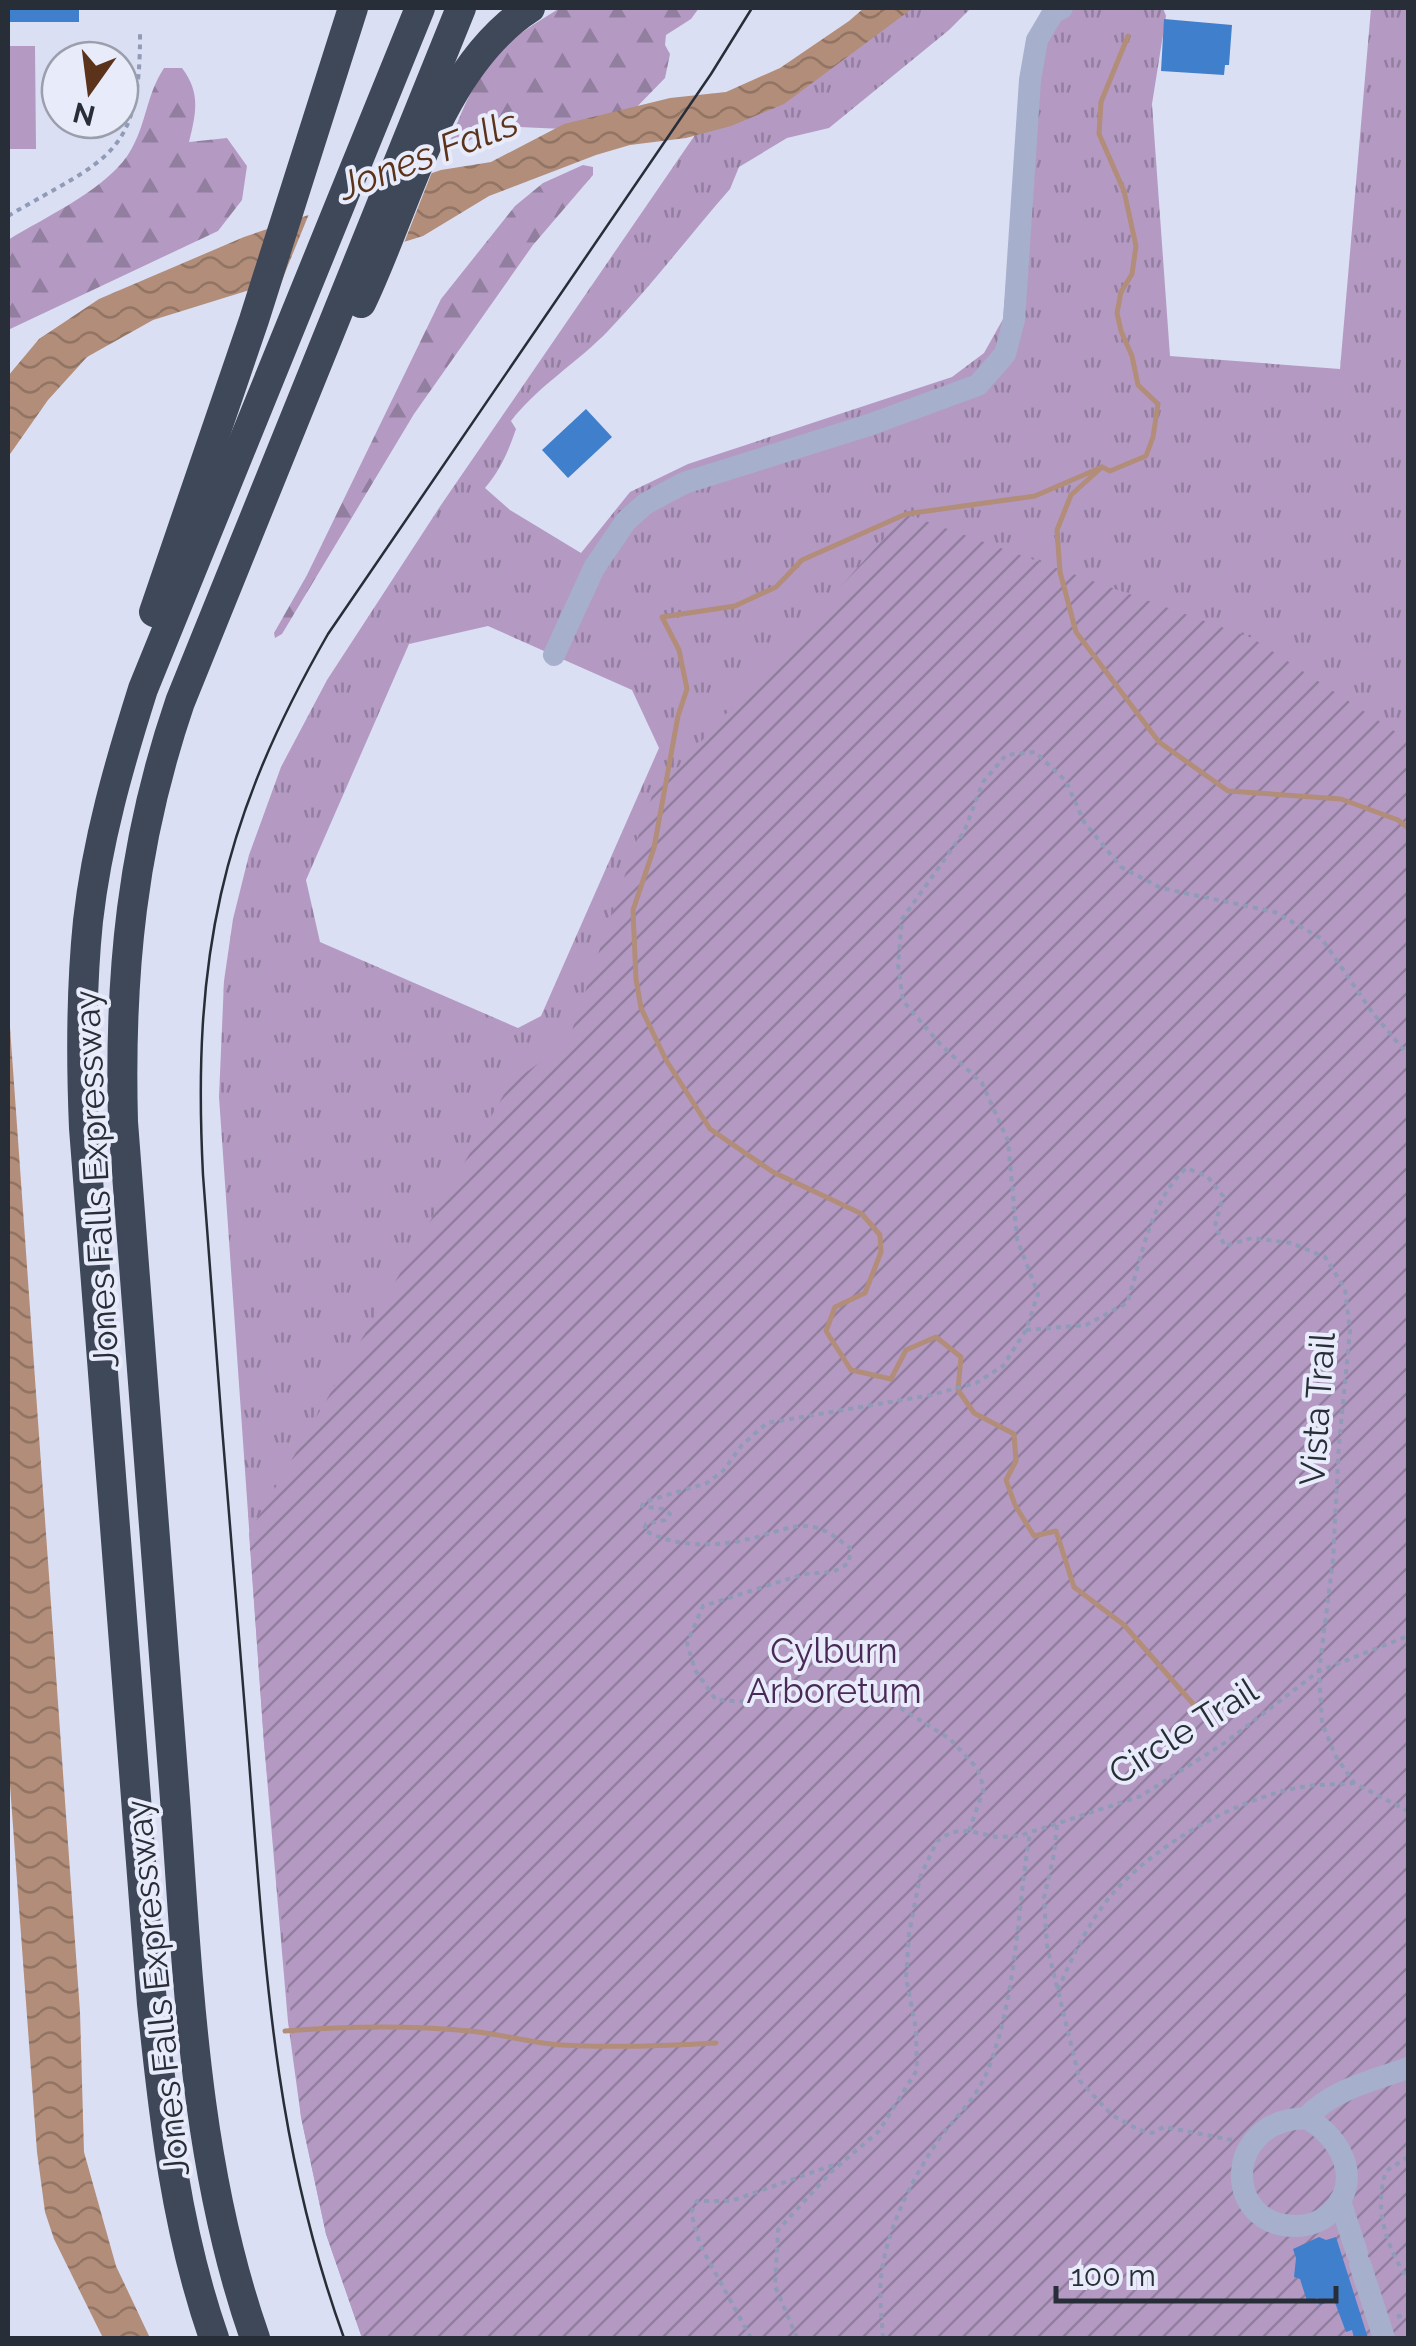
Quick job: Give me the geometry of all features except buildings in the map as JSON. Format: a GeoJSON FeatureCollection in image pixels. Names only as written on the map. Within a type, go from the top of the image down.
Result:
{"type":"FeatureCollection","features":[{"type":"Feature","properties":{"kind":"highway"},"geometry":{"type":"LineString","coordinates":[[110,800],[132,687],[168,565],[254,320],[353,8]]}},
{"type":"Feature","properties":{"kind":"highway","name":"Jones Falls Expressway"},"geometry":{"type":"LineString","coordinates":[[214,2338],[196,2287],[179,2217],[152,2004],[84,1128],[83,979],[89,918],[110,800],[143,689],[420,8]]}},
{"type":"Feature","properties":{"kind":"highway"},"geometry":{"type":"LineString","coordinates":[[416,146],[461,8]]}},
{"type":"Feature","properties":{"kind":"highway"},"geometry":{"type":"LineString","coordinates":[[416,146],[486,48],[530,8]]}},
{"type":"Feature","properties":{"kind":"highway","name":"Jones Falls Expressway"},"geometry":{"type":"LineString","coordinates":[[256,2338],[234,2279],[206,2143],[190,1997],[131,1233],[121,1050],[128,925],[148,810],[180,702],[253,515],[358,288],[416,146]]}},
{"type":"Feature","properties":{"kind":"lane"},"geometry":{"type":"LineString","coordinates":[[554,656],[594,568],[626,521],[645,504],[684,483],[978,386],[994,370],[1005,354],[1014,320],[1036,40],[1053,14],[1062,8]]}},
{"type":"Feature","properties":{"kind":"lane"},"geometry":{"type":"LineString","coordinates":[[1306,2118],[1323,2100],[1335,2094],[1408,2068]]}},
{"type":"Feature","properties":{"kind":"lane"},"geometry":{"type":"LineString","coordinates":[[1287,2118],[1306,2118],[1323,2127],[1343,2152],[1346,2186],[1330,2213],[1304,2226],[1274,2223],[1251,2204],[1244,2191],[1243,2161],[1248,2148],[1270,2125],[1287,2118]]}},
{"type":"Feature","properties":{"kind":"lane"},"geometry":{"type":"LineString","coordinates":[[1340,2201],[1384,2338]]}},
{"type":"Feature","properties":{"kind":"path"},"geometry":{"type":"LineString","coordinates":[[8,216],[97,164],[124,136],[138,97],[140,30]]}},
{"type":"Feature","properties":{"kind":"path"},"geometry":{"type":"LineString","coordinates":[[797,2338],[775,2286],[778,2230],[879,2130],[917,2070],[916,2029],[906,1978],[909,1934],[920,1877],[937,1842],[952,1832],[969,1832],[984,1788],[977,1768],[950,1739],[899,1707],[852,1687],[792,1682],[752,1702],[716,1700],[695,1670],[687,1643],[704,1606],[804,1574],[833,1572],[849,1562],[850,1548],[830,1532],[808,1526],[752,1539],[697,1545],[644,1530],[646,1524],[666,1520],[670,1514],[663,1508],[642,1506],[657,1496],[707,1484],[767,1422],[931,1394],[976,1382],[1003,1366],[1026,1330],[1038,1294],[1017,1239],[1008,1141],[982,1082],[940,1044],[904,1001],[898,965],[902,920],[964,832],[983,782],[1006,756],[1035,752],[1066,781],[1084,822],[1122,866],[1161,888],[1275,912],[1322,939],[1372,1012],[1408,1055]]}},
{"type":"Feature","properties":{"kind":"path","name":"Vista Trail"},"geometry":{"type":"LineString","coordinates":[[1026,1330],[1086,1325],[1126,1303],[1154,1210],[1170,1184],[1186,1168],[1208,1176],[1223,1196],[1215,1226],[1225,1246],[1252,1238],[1291,1243],[1325,1257],[1344,1288],[1350,1331],[1333,1560],[1318,1671],[1322,1723],[1334,1755],[1354,1783]]}},
{"type":"Feature","properties":{"kind":"path","name":"Circle Trail"},"geometry":{"type":"LineString","coordinates":[[969,1832],[996,1838],[1030,1833],[1141,1796],[1226,1742],[1318,1671],[1408,1636]]}},
{"type":"Feature","properties":{"kind":"path"},"geometry":{"type":"LineString","coordinates":[[1058,1990],[1078,1944],[1107,1901],[1142,1864],[1218,1814],[1307,1786],[1354,1783],[1408,1811]]}},
{"type":"Feature","properties":{"kind":"path"},"geometry":{"type":"LineString","coordinates":[[1058,1825],[1044,1898],[1047,1946],[1080,2081],[1112,2116],[1138,2130],[1152,2133],[1164,2128],[1221,2136],[1248,2148]]}},
{"type":"Feature","properties":{"kind":"path"},"geometry":{"type":"LineString","coordinates":[[884,2337],[881,2278],[890,2238],[912,2186],[938,2140],[969,2107],[988,2070],[1006,2015],[1030,1833]]}},
{"type":"Feature","properties":{"kind":"path"},"geometry":{"type":"LineString","coordinates":[[1408,2157],[1386,2171],[1380,2198],[1391,2248],[1408,2280]]}},
{"type":"Feature","properties":{"kind":"path"},"geometry":{"type":"LineString","coordinates":[[750,2338],[700,2245],[691,2212],[697,2201],[732,2201],[844,2161]]}},
{"type":"Feature","properties":{"kind":"green space"},"geometry":{"type":"Polygon","coordinates":[[[560,8],[699,8],[691,19],[666,35],[665,45],[670,54],[665,78],[626,118],[563,129],[495,126],[445,154],[486,68],[513,39],[560,8]]]}},
{"type":"Feature","properties":{"kind":"green space","name":"Cylburn Arboretum"},"geometry":{"type":"Polygon","coordinates":[[[888,8],[971,8],[829,128],[787,138],[739,167],[730,189],[624,314],[511,421],[516,429],[510,445],[485,488],[510,510],[581,553],[630,492],[688,464],[952,377],[984,353],[1003,319],[1028,41],[1043,8],[1163,8],[1166,16],[1152,104],[1170,356],[1340,369],[1371,8],[1408,8],[1408,2338],[362,2338],[326,2234],[301,2117],[288,2022],[264,1743],[219,1097],[224,981],[233,919],[249,855],[281,767],[327,680],[441,505],[719,100],[765,93],[888,8]],[[488,626],[409,644],[306,880],[320,942],[518,1028],[541,1016],[659,748],[632,690],[488,626]]]}},
{"type":"Feature","properties":{"kind":"green space"},"geometry":{"type":"Polygon","coordinates":[[[8,46],[35,46],[36,149],[8,149],[8,46]]]}},
{"type":"Feature","properties":{"kind":"green space"},"geometry":{"type":"Polygon","coordinates":[[[164,68],[182,68],[194,95],[189,142],[227,138],[247,166],[242,200],[218,231],[8,330],[8,240],[109,176],[136,140],[140,140],[164,68]]]}},
{"type":"Feature","properties":{"kind":"green space"},"geometry":{"type":"Polygon","coordinates":[[[583,165],[593,167],[593,175],[533,245],[414,414],[282,634],[275,638],[274,633],[307,575],[441,299],[515,206],[543,183],[583,165]]]}},
{"type":"Feature","properties":{"kind":"green space","name":"Cylburn Arboretum"},"geometry":{"type":"Polygon","coordinates":[[[906,514],[1252,638],[1408,740],[1408,2338],[362,2338],[326,2234],[301,2117],[264,1743],[249,1533],[510,1084],[568,1042],[652,796],[906,514]]]}},
{"type":"Feature","properties":{"kind":"water","name":"Jones Falls"},"geometry":{"type":"Polygon","coordinates":[[[864,8],[913,8],[784,104],[731,126],[596,155],[489,196],[423,236],[153,320],[87,357],[48,400],[8,457],[8,376],[39,339],[99,299],[244,237],[441,170],[491,162],[564,124],[670,98],[726,92],[780,68],[864,8]]]}},
{"type":"Feature","properties":{"kind":"water"},"geometry":{"type":"Polygon","coordinates":[[[8,999],[80,2012],[84,2152],[116,2266],[150,2338],[103,2338],[54,2239],[45,2212],[37,2152],[8,1758],[8,999]]]}},
{"type":"Feature","properties":{"kind":"pier"},"geometry":{"type":"Polygon","coordinates":[[[434,167],[402,248],[280,285],[311,209],[434,167]]]}},
{"type":"Feature","properties":{"kind":"waterway"},"geometry":{"type":"LineString","coordinates":[[1128,36],[1101,102],[1099,134],[1124,191],[1136,246],[1132,274],[1121,292],[1117,313],[1138,385],[1158,404],[1146,456],[1110,471],[1102,467],[1071,495],[1057,530],[1060,572],[1076,632],[1159,742],[1228,791],[1341,799],[1398,820],[1408,828]]}},
{"type":"Feature","properties":{"kind":"waterway"},"geometry":{"type":"LineString","coordinates":[[1102,467],[1035,496],[906,514],[802,560],[776,587],[735,606],[662,617],[679,650],[687,689],[678,716],[654,848],[633,910],[636,979],[641,1008],[666,1060],[710,1129],[773,1172],[862,1214],[880,1235],[881,1252],[865,1293],[835,1307],[826,1331],[851,1370],[891,1379],[906,1350],[936,1337],[961,1357],[958,1390],[974,1413],[1014,1434],[1016,1461],[1006,1480],[1015,1505],[1034,1536],[1056,1531],[1074,1587],[1124,1625],[1202,1714]]}},
{"type":"Feature","properties":{"kind":"waterway"},"geometry":{"type":"LineString","coordinates":[[285,2031],[401,2027],[470,2031],[562,2045],[716,2043]]}},
{"type":"Feature","properties":{"kind":"tram line"},"geometry":{"type":"LineString","coordinates":[[344,2338],[300,2189],[274,2040],[266,1966],[203,1175],[201,1098],[209,959],[238,831],[261,768],[328,634],[711,74],[752,8]]}}]}
